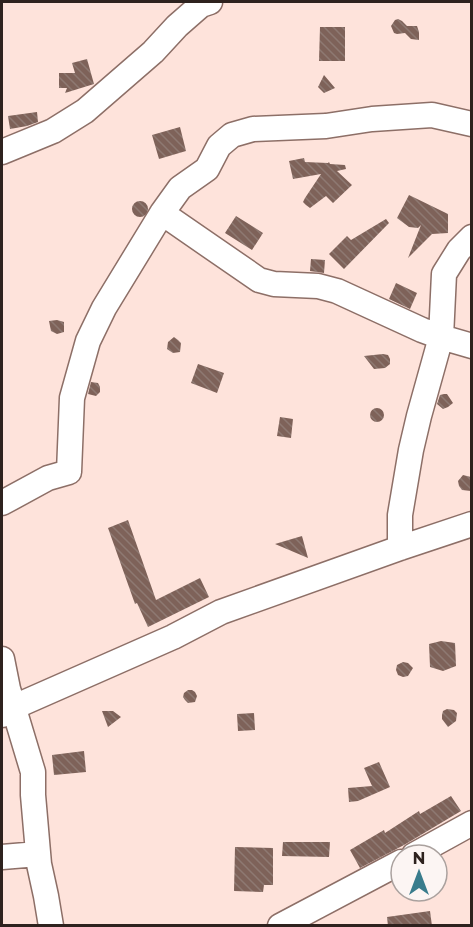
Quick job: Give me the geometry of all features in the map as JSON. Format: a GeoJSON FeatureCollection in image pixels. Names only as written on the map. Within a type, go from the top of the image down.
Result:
{"type":"FeatureCollection","features":[{"type":"Feature","properties":{"kind":"street"},"geometry":{"type":"LineString","coordinates":[[2,152],[53,131],[85,111],[153,52],[201,5],[210,2]]}},
{"type":"Feature","properties":{"kind":"street"},"geometry":{"type":"LineString","coordinates":[[2,503],[48,478],[69,472],[72,398],[88,341],[104,308],[162,213],[180,189],[207,169],[219,146],[232,135],[253,129],[326,126],[372,119],[432,115],[471,124]]}},
{"type":"Feature","properties":{"kind":"street"},"geometry":{"type":"LineString","coordinates":[[162,213],[259,280],[274,284],[318,286],[338,291],[441,338],[471,346]]}},
{"type":"Feature","properties":{"kind":"street"},"geometry":{"type":"LineString","coordinates":[[400,548],[400,515],[411,450],[441,338],[444,274],[459,250],[471,237]]}},
{"type":"Feature","properties":{"kind":"street"},"geometry":{"type":"LineString","coordinates":[[8,711],[173,637],[222,612],[471,524]]}},
{"type":"Feature","properties":{"kind":"street"},"geometry":{"type":"LineString","coordinates":[[2,659],[8,711],[33,772],[39,864],[51,926]]}},
{"type":"Feature","properties":{"kind":"street"},"geometry":{"type":"LineString","coordinates":[[435,843],[471,823]]}},
{"type":"Feature","properties":{"kind":"street"},"geometry":{"type":"LineString","coordinates":[[2,857],[38,854]]}},
{"type":"Feature","properties":{"kind":"street"},"geometry":{"type":"LineString","coordinates":[[280,926],[389,868]]}},
{"type":"Feature","properties":{"kind":"building"},"geometry":{"type":"Polygon","coordinates":[[[398,19],[407,26],[417,26],[419,40],[411,39],[405,33],[394,33],[391,26],[398,19]]]}},
{"type":"Feature","properties":{"kind":"building"},"geometry":{"type":"Polygon","coordinates":[[[320,27],[345,27],[345,61],[319,61],[320,27]]]}},
{"type":"Feature","properties":{"kind":"building"},"geometry":{"type":"Polygon","coordinates":[[[87,59],[94,84],[65,93],[67,88],[59,88],[59,73],[75,73],[72,63],[87,59]]]}},
{"type":"Feature","properties":{"kind":"building"},"geometry":{"type":"Polygon","coordinates":[[[324,75],[335,88],[324,93],[318,87],[324,75]]]}},
{"type":"Feature","properties":{"kind":"building"},"geometry":{"type":"Polygon","coordinates":[[[37,112],[38,122],[10,129],[8,116],[37,112]]]}},
{"type":"Feature","properties":{"kind":"building"},"geometry":{"type":"Polygon","coordinates":[[[180,127],[186,151],[159,159],[152,135],[180,127]]]}},
{"type":"Feature","properties":{"kind":"building"},"geometry":{"type":"Polygon","coordinates":[[[304,158],[305,162],[345,165],[346,169],[337,171],[352,185],[333,203],[326,196],[310,208],[303,202],[321,174],[293,179],[289,161],[304,158]]]}},
{"type":"Feature","properties":{"kind":"building"},"geometry":{"type":"Polygon","coordinates":[[[409,195],[448,214],[448,233],[432,234],[408,258],[421,225],[418,228],[409,227],[397,218],[409,195]]]}},
{"type":"Feature","properties":{"kind":"building"},"geometry":{"type":"Polygon","coordinates":[[[140,201],[148,209],[140,217],[132,209],[140,201]]]}},
{"type":"Feature","properties":{"kind":"building"},"geometry":{"type":"Polygon","coordinates":[[[236,216],[263,233],[252,250],[225,233],[236,216]]]}},
{"type":"Feature","properties":{"kind":"building"},"geometry":{"type":"Polygon","coordinates":[[[386,219],[389,223],[344,269],[329,254],[347,236],[351,240],[386,219]]]}},
{"type":"Feature","properties":{"kind":"building"},"geometry":{"type":"Polygon","coordinates":[[[311,259],[325,260],[324,273],[310,271],[311,259]]]}},
{"type":"Feature","properties":{"kind":"building"},"geometry":{"type":"Polygon","coordinates":[[[396,283],[417,293],[410,309],[389,299],[396,283]]]}},
{"type":"Feature","properties":{"kind":"building"},"geometry":{"type":"Polygon","coordinates":[[[49,321],[64,322],[64,332],[57,334],[51,331],[49,321]]]}},
{"type":"Feature","properties":{"kind":"building"},"geometry":{"type":"Polygon","coordinates":[[[174,337],[181,343],[180,352],[173,353],[167,349],[168,342],[174,337]]]}},
{"type":"Feature","properties":{"kind":"building"},"geometry":{"type":"Polygon","coordinates":[[[388,355],[390,359],[390,364],[385,368],[374,369],[364,356],[388,355]]]}},
{"type":"Feature","properties":{"kind":"building"},"geometry":{"type":"Polygon","coordinates":[[[198,364],[224,373],[217,393],[191,383],[198,364]]]}},
{"type":"Feature","properties":{"kind":"building"},"geometry":{"type":"Polygon","coordinates":[[[91,382],[98,383],[100,387],[100,392],[96,396],[88,394],[91,382]]]}},
{"type":"Feature","properties":{"kind":"building"},"geometry":{"type":"Polygon","coordinates":[[[447,394],[453,403],[443,409],[437,404],[440,395],[447,394]]]}},
{"type":"Feature","properties":{"kind":"building"},"geometry":{"type":"Polygon","coordinates":[[[374,408],[380,408],[384,415],[380,422],[374,422],[370,418],[370,412],[374,408]]]}},
{"type":"Feature","properties":{"kind":"building"},"geometry":{"type":"Polygon","coordinates":[[[280,417],[293,419],[291,438],[277,436],[280,417]]]}},
{"type":"Feature","properties":{"kind":"building"},"geometry":{"type":"Polygon","coordinates":[[[463,475],[471,477],[471,491],[462,490],[459,486],[458,481],[463,475]]]}},
{"type":"Feature","properties":{"kind":"building"},"geometry":{"type":"Polygon","coordinates":[[[128,520],[156,600],[200,578],[209,597],[148,627],[137,603],[135,604],[108,528],[128,520]]]}},
{"type":"Feature","properties":{"kind":"building"},"geometry":{"type":"Polygon","coordinates":[[[302,536],[308,558],[275,544],[302,536]]]}},
{"type":"Feature","properties":{"kind":"building"},"geometry":{"type":"Polygon","coordinates":[[[441,641],[455,643],[456,666],[443,671],[430,667],[429,644],[441,641]]]}},
{"type":"Feature","properties":{"kind":"building"},"geometry":{"type":"Polygon","coordinates":[[[403,662],[413,668],[408,676],[403,677],[398,675],[396,670],[397,665],[403,662]]]}},
{"type":"Feature","properties":{"kind":"building"},"geometry":{"type":"Polygon","coordinates":[[[188,690],[195,692],[197,696],[195,702],[188,703],[183,697],[188,690]]]}},
{"type":"Feature","properties":{"kind":"building"},"geometry":{"type":"Polygon","coordinates":[[[447,709],[457,713],[456,721],[448,727],[442,719],[443,711],[447,709]]]}},
{"type":"Feature","properties":{"kind":"building"},"geometry":{"type":"Polygon","coordinates":[[[102,711],[113,711],[121,717],[108,727],[102,711]]]}},
{"type":"Feature","properties":{"kind":"building"},"geometry":{"type":"Polygon","coordinates":[[[254,713],[255,730],[238,731],[237,714],[254,713]]]}},
{"type":"Feature","properties":{"kind":"building"},"geometry":{"type":"Polygon","coordinates":[[[84,751],[86,772],[54,775],[52,755],[84,751]]]}},
{"type":"Feature","properties":{"kind":"building"},"geometry":{"type":"Polygon","coordinates":[[[379,762],[390,787],[358,801],[349,802],[348,788],[372,786],[364,768],[379,762]]]}},
{"type":"Feature","properties":{"kind":"building"},"geometry":{"type":"Polygon","coordinates":[[[451,796],[461,811],[407,843],[389,843],[389,853],[360,868],[350,850],[384,830],[385,833],[419,811],[420,814],[451,796]]]}},
{"type":"Feature","properties":{"kind":"building"},"geometry":{"type":"Polygon","coordinates":[[[283,842],[330,842],[329,857],[282,856],[283,842]]]}},
{"type":"Feature","properties":{"kind":"building"},"geometry":{"type":"Polygon","coordinates":[[[235,847],[273,848],[273,885],[264,885],[263,892],[234,891],[235,847]]]}},
{"type":"Feature","properties":{"kind":"building"},"geometry":{"type":"Polygon","coordinates":[[[430,911],[432,926],[388,926],[387,917],[430,911]]]}}]}
